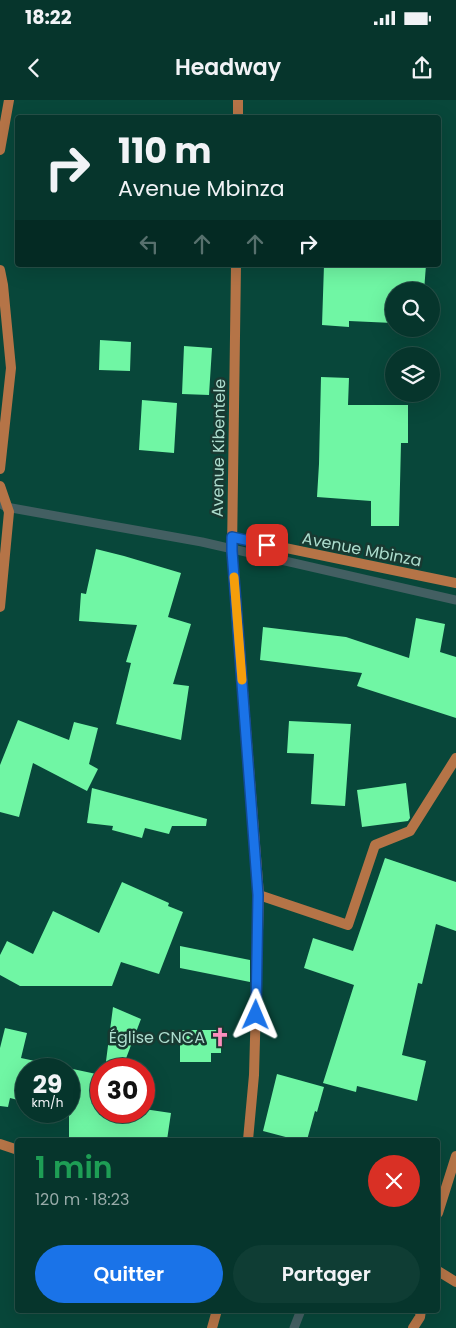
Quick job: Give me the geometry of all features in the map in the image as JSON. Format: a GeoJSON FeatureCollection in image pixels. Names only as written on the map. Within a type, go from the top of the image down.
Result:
{"type":"FeatureCollection","features":[{"type":"Feature","properties":{"kind":"street"},"geometry":{"type":"LineString","coordinates":[[0,150],[9,100]]}},
{"type":"Feature","properties":{"kind":"street"},"geometry":{"type":"LineString","coordinates":[[238,100],[238,115]]}},
{"type":"Feature","properties":{"kind":"street","name":"Avenue Kibentele"},"geometry":{"type":"LineString","coordinates":[[236,267],[232,551],[258,895],[254,1075],[248,1138]]}},
{"type":"Feature","properties":{"kind":"street"},"geometry":{"type":"LineString","coordinates":[[0,270],[4,285],[11,368],[0,469]]}},
{"type":"Feature","properties":{"kind":"street"},"geometry":{"type":"LineString","coordinates":[[0,486],[9,512],[0,606]]}},
{"type":"Feature","properties":{"kind":"street","name":"Avenue Mbinza"},"geometry":{"type":"LineString","coordinates":[[232,533],[456,583]]}},
{"type":"Feature","properties":{"kind":"street"},"geometry":{"type":"LineString","coordinates":[[258,895],[348,925],[375,845],[410,832],[456,758]]}},
{"type":"Feature","properties":{"kind":"street"},"geometry":{"type":"LineString","coordinates":[[0,1144],[15,1149]]}},
{"type":"Feature","properties":{"kind":"street"},"geometry":{"type":"LineString","coordinates":[[440,1207],[456,1156]]}},
{"type":"Feature","properties":{"kind":"street"},"geometry":{"type":"LineString","coordinates":[[440,1272],[456,1282]]}},
{"type":"Feature","properties":{"kind":"street"},"geometry":{"type":"LineString","coordinates":[[212,1328],[216,1313]]}},
{"type":"Feature","properties":{"kind":"street"},"geometry":{"type":"LineString","coordinates":[[413,1328],[420,1317],[420,1313]]}},
{"type":"Feature","properties":{"kind":"building"},"geometry":{"type":"Polygon","coordinates":[[[324,267],[426,267],[425,282],[385,282],[385,323],[349,321],[349,327],[322,325],[324,267]]]}},
{"type":"Feature","properties":{"kind":"building"},"geometry":{"type":"Polygon","coordinates":[[[100,340],[131,342],[130,371],[99,370],[100,340]]]}},
{"type":"Feature","properties":{"kind":"building"},"geometry":{"type":"Polygon","coordinates":[[[184,346],[212,348],[209,395],[182,394],[184,346]]]}},
{"type":"Feature","properties":{"kind":"building"},"geometry":{"type":"Polygon","coordinates":[[[321,377],[349,378],[348,405],[408,405],[408,443],[401,443],[399,526],[371,526],[371,501],[317,497],[321,377]]]}},
{"type":"Feature","properties":{"kind":"building"},"geometry":{"type":"Polygon","coordinates":[[[142,400],[177,403],[174,453],[139,450],[142,400]]]}},
{"type":"Feature","properties":{"kind":"building"},"geometry":{"type":"Polygon","coordinates":[[[96,549],[181,573],[168,617],[191,624],[173,684],[189,686],[181,740],[116,724],[131,663],[126,662],[137,625],[79,621],[81,593],[86,594],[96,549]]]}},
{"type":"Feature","properties":{"kind":"building"},"geometry":{"type":"Polygon","coordinates":[[[416,618],[445,624],[440,652],[456,657],[456,718],[357,686],[362,673],[260,660],[263,627],[346,637],[409,658],[416,618]]]}},
{"type":"Feature","properties":{"kind":"building"},"geometry":{"type":"Polygon","coordinates":[[[18,720],[69,740],[74,722],[98,728],[89,764],[98,769],[87,791],[33,763],[19,817],[0,812],[0,765],[18,720]]]}},
{"type":"Feature","properties":{"kind":"building"},"geometry":{"type":"Polygon","coordinates":[[[289,721],[351,724],[345,806],[311,804],[314,754],[287,753],[289,721]]]}},
{"type":"Feature","properties":{"kind":"building"},"geometry":{"type":"Polygon","coordinates":[[[406,783],[410,818],[408,821],[362,827],[357,790],[406,783]]]}},
{"type":"Feature","properties":{"kind":"building"},"geometry":{"type":"Polygon","coordinates":[[[92,788],[207,819],[206,826],[172,826],[169,834],[145,828],[142,838],[112,830],[113,826],[87,823],[92,788]]]}},
{"type":"Feature","properties":{"kind":"building"},"geometry":{"type":"Polygon","coordinates":[[[385,858],[456,882],[456,931],[436,924],[422,984],[418,983],[402,1055],[426,1061],[417,1101],[357,1086],[356,1092],[323,1083],[354,985],[304,968],[313,938],[353,951],[385,858]]]}},
{"type":"Feature","properties":{"kind":"building"},"geometry":{"type":"Polygon","coordinates":[[[122,882],[169,903],[168,906],[183,912],[159,974],[121,962],[112,986],[20,986],[0,975],[0,955],[7,941],[33,954],[53,911],[99,933],[122,882]]]}},
{"type":"Feature","properties":{"kind":"building"},"geometry":{"type":"Polygon","coordinates":[[[180,946],[250,960],[250,982],[180,968],[180,946]]]}},
{"type":"Feature","properties":{"kind":"building"},"geometry":{"type":"Polygon","coordinates":[[[113,1007],[141,1019],[126,1058],[106,1058],[113,1007]]]}},
{"type":"Feature","properties":{"kind":"building"},"geometry":{"type":"Polygon","coordinates":[[[5,1028],[27,1033],[21,1058],[15,1058],[15,1099],[10,1098],[8,1107],[0,1106],[0,1048],[5,1028]]]}},
{"type":"Feature","properties":{"kind":"building"},"geometry":{"type":"Polygon","coordinates":[[[180,1030],[221,1030],[221,1053],[211,1053],[211,1062],[180,1062],[180,1030]]]}},
{"type":"Feature","properties":{"kind":"building"},"geometry":{"type":"Polygon","coordinates":[[[80,1071],[90,1073],[90,1123],[155,1123],[155,1111],[171,1113],[167,1138],[69,1137],[69,1123],[80,1123],[80,1071]]]}},
{"type":"Feature","properties":{"kind":"building"},"geometry":{"type":"Polygon","coordinates":[[[277,1074],[324,1087],[308,1138],[289,1138],[263,1131],[277,1074]]]}},
{"type":"Feature","properties":{"kind":"waterway"},"geometry":{"type":"LineString","coordinates":[[0,503],[6,507],[202,542],[456,600]]}},
{"type":"Feature","properties":{"kind":"waterway"},"geometry":{"type":"LineString","coordinates":[[294,1328],[300,1313]]}},
{"type":"Feature","properties":{"kind":"slow traffic"},"geometry":{"type":"LineString","coordinates":[[234,577],[242,680]]}},
{"type":"Feature","properties":{"kind":"place","name":"Église CNCA"},"geometry":{"type":"Point","coordinates":[220,1037]}},
{"type":"Feature","properties":{"kind":"route"},"geometry":{"type":"LineString","coordinates":[[256,1015],[258,895],[232,537],[267,545]]}}]}
